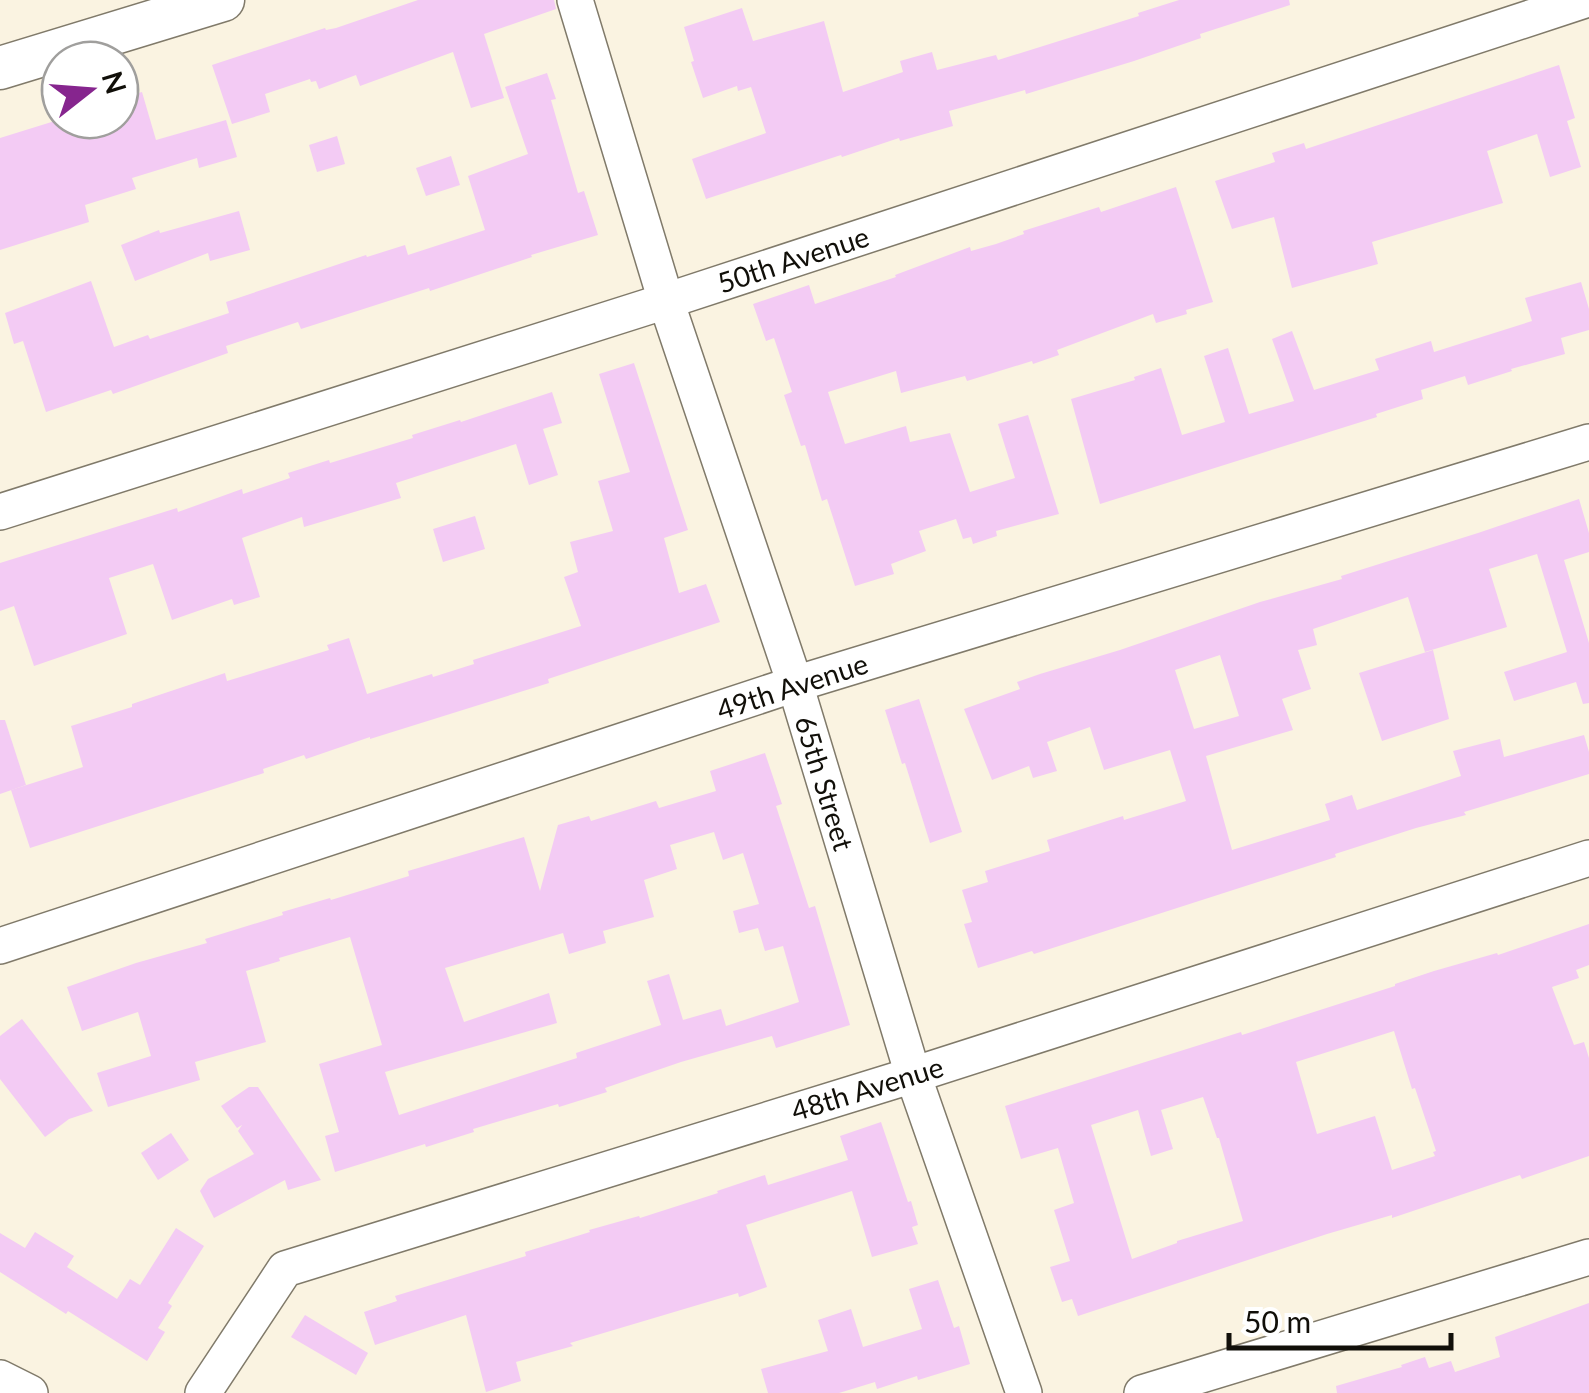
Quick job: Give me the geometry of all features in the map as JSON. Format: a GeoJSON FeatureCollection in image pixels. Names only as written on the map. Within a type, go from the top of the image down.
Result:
{"type":"FeatureCollection","features":[{"type":"Feature","properties":{"kind":"street"},"geometry":{"type":"LineString","coordinates":[[0,68],[223,0]]}},
{"type":"Feature","properties":{"kind":"street","name":"65th Street"},"geometry":{"type":"LineString","coordinates":[[575,0],[666,301],[795,684],[913,1074],[1024,1393]]}},
{"type":"Feature","properties":{"kind":"street","name":"50th Avenue"},"geometry":{"type":"LineString","coordinates":[[0,512],[1583,7]]}},
{"type":"Feature","properties":{"kind":"street","name":"49th Avenue"},"geometry":{"type":"LineString","coordinates":[[0,946],[795,684],[1589,442]]}},
{"type":"Feature","properties":{"kind":"street","name":"48th Avenue"},"geometry":{"type":"LineString","coordinates":[[203,1393],[285,1269],[1589,858]]}},
{"type":"Feature","properties":{"kind":"street"},"geometry":{"type":"LineString","coordinates":[[1142,1393],[1589,1257]]}},
{"type":"Feature","properties":{"kind":"street"},"geometry":{"type":"LineString","coordinates":[[0,1378],[30,1393]]}},
{"type":"Feature","properties":{"kind":"building"},"geometry":{"type":"Polygon","coordinates":[[[418,0],[554,0],[556,9],[484,34],[504,98],[471,108],[453,52],[360,86],[356,75],[319,89],[316,81],[310,79],[265,94],[270,112],[232,124],[212,65],[418,0]]]}},
{"type":"Feature","properties":{"kind":"building"},"geometry":{"type":"Polygon","coordinates":[[[1179,0],[1289,0],[1290,5],[1200,34],[1201,38],[1134,61],[1026,94],[1025,90],[949,111],[953,126],[841,155],[706,199],[692,159],[766,133],[751,87],[738,91],[737,86],[703,98],[684,27],[742,8],[753,41],[824,21],[843,92],[903,72],[900,61],[932,52],[937,70],[996,55],[998,60],[1179,0]]]}},
{"type":"Feature","properties":{"kind":"building"},"geometry":{"type":"Polygon","coordinates":[[[1559,65],[1575,118],[1567,121],[1581,167],[1550,177],[1537,134],[1487,151],[1503,203],[1372,242],[1378,264],[1292,288],[1274,217],[1232,229],[1215,181],[1275,162],[1272,153],[1304,143],[1306,149],[1559,65]]]}},
{"type":"Feature","properties":{"kind":"building"},"geometry":{"type":"Polygon","coordinates":[[[547,73],[578,193],[584,191],[598,235],[301,329],[298,322],[226,346],[228,353],[113,394],[111,390],[46,412],[23,341],[14,344],[5,313],[91,281],[114,347],[229,313],[226,302],[366,255],[405,245],[408,255],[485,230],[468,176],[528,154],[505,87],[547,73]]]}},
{"type":"Feature","properties":{"kind":"building"},"geometry":{"type":"Polygon","coordinates":[[[140,93],[156,140],[226,120],[237,157],[199,168],[197,158],[132,178],[136,189],[85,205],[89,222],[0,250],[0,138],[40,126],[40,140],[140,140],[140,93]]]}},
{"type":"Feature","properties":{"kind":"building"},"geometry":{"type":"Polygon","coordinates":[[[337,136],[345,164],[317,172],[309,145],[337,136]]]}},
{"type":"Feature","properties":{"kind":"building"},"geometry":{"type":"Polygon","coordinates":[[[451,156],[460,185],[426,196],[416,168],[451,156]]]}},
{"type":"Feature","properties":{"kind":"building"},"geometry":{"type":"Polygon","coordinates":[[[1176,187],[1213,302],[1156,323],[1153,314],[1057,350],[1059,355],[967,381],[965,376],[901,393],[896,371],[828,392],[845,444],[906,426],[910,442],[950,433],[970,492],[1015,478],[998,424],[1028,415],[1059,514],[996,531],[997,536],[973,544],[971,537],[963,539],[956,519],[919,531],[926,551],[891,564],[894,574],[855,586],[827,499],[822,501],[784,395],[792,392],[774,338],[766,341],[753,304],[809,285],[815,304],[970,247],[971,251],[996,244],[1024,234],[1023,231],[1099,207],[1101,212],[1176,187]]]}},
{"type":"Feature","properties":{"kind":"building"},"geometry":{"type":"Polygon","coordinates":[[[239,211],[250,250],[210,261],[208,253],[135,281],[121,245],[159,230],[160,233],[239,211]]]}},
{"type":"Feature","properties":{"kind":"building"},"geometry":{"type":"Polygon","coordinates":[[[1581,282],[1589,309],[1589,330],[1561,338],[1565,354],[1468,385],[1465,376],[1421,390],[1423,399],[1376,414],[1377,417],[1100,504],[1071,399],[1161,368],[1182,435],[1225,422],[1204,356],[1228,348],[1249,414],[1294,401],[1272,339],[1292,331],[1314,390],[1379,370],[1375,359],[1431,341],[1434,352],[1532,321],[1525,298],[1581,282]]]}},
{"type":"Feature","properties":{"kind":"building"},"geometry":{"type":"Polygon","coordinates":[[[634,363],[688,530],[664,538],[679,593],[706,584],[720,622],[548,679],[549,683],[306,759],[304,755],[263,769],[264,773],[30,848],[11,790],[83,767],[71,726],[225,673],[227,681],[329,650],[327,645],[349,638],[367,694],[474,664],[473,660],[581,626],[564,577],[578,572],[570,542],[613,531],[598,481],[630,472],[599,374],[634,363]]]}},
{"type":"Feature","properties":{"kind":"building"},"geometry":{"type":"Polygon","coordinates":[[[552,392],[562,423],[543,429],[558,475],[529,485],[516,444],[396,483],[401,498],[304,527],[302,517],[242,538],[260,597],[234,605],[232,599],[172,620],[153,564],[109,578],[127,634],[34,666],[14,606],[0,611],[0,563],[177,508],[178,512],[242,489],[243,494],[290,478],[288,473],[413,438],[412,435],[552,392]]]}},
{"type":"Feature","properties":{"kind":"building"},"geometry":{"type":"Polygon","coordinates":[[[1579,499],[1589,533],[1589,552],[1564,560],[1589,643],[1589,703],[1583,704],[1576,682],[1514,701],[1504,672],[1567,652],[1537,554],[1489,569],[1507,627],[1425,652],[1408,597],[1313,629],[1317,645],[1298,650],[1311,689],[1282,699],[1293,730],[1206,756],[1232,850],[1330,820],[1325,804],[1352,795],[1357,810],[1461,776],[1453,751],[1500,739],[1504,757],[1584,735],[1589,774],[1034,954],[1032,951],[978,968],[964,924],[972,922],[962,890],[988,882],[985,871],[1050,851],[1047,840],[1186,801],[1170,750],[1104,770],[1090,727],[1047,742],[1057,771],[1033,778],[1029,766],[992,780],[964,709],[1020,689],[1017,682],[1040,674],[1579,499]],[[1220,655],[1175,670],[1194,729],[1239,716],[1220,655]]]}},
{"type":"Feature","properties":{"kind":"building"},"geometry":{"type":"Polygon","coordinates":[[[475,516],[485,549],[443,562],[433,529],[475,516]]]}},
{"type":"Feature","properties":{"kind":"building"},"geometry":{"type":"Polygon","coordinates":[[[1433,650],[1449,719],[1382,741],[1359,673],[1433,650]]]}},
{"type":"Feature","properties":{"kind":"building"},"geometry":{"type":"Polygon","coordinates":[[[919,699],[962,832],[930,843],[885,710],[919,699]]]}},
{"type":"Feature","properties":{"kind":"building"},"geometry":{"type":"Polygon","coordinates":[[[0,720],[5,720],[26,785],[0,794],[0,720]]]}},
{"type":"Feature","properties":{"kind":"building"},"geometry":{"type":"Polygon","coordinates":[[[765,753],[782,804],[776,806],[809,908],[815,906],[850,1025],[776,1048],[772,1036],[681,1062],[559,1107],[558,1104],[335,1172],[325,1136],[339,1132],[319,1064],[382,1045],[350,937],[246,971],[266,1042],[195,1062],[200,1080],[108,1107],[97,1073],[151,1056],[138,1012],[82,1031],[67,987],[207,943],[205,939],[283,915],[282,912],[409,876],[408,871],[524,837],[540,891],[558,825],[589,816],[591,821],[656,801],[659,808],[716,791],[710,771],[765,753]],[[714,832],[670,845],[677,869],[644,880],[654,917],[603,931],[606,943],[569,954],[563,933],[445,968],[464,1022],[549,993],[557,1023],[385,1072],[399,1115],[577,1058],[576,1053],[661,1025],[647,981],[669,974],[683,1020],[721,1009],[726,1026],[799,1002],[783,946],[765,951],[758,928],[739,933],[733,911],[759,904],[743,853],[723,860],[714,832]]]}},
{"type":"Feature","properties":{"kind":"building"},"geometry":{"type":"Polygon","coordinates":[[[1589,924],[1589,965],[1576,970],[1579,978],[1552,987],[1574,1045],[1584,1042],[1589,1058],[1589,1156],[1392,1218],[1327,1234],[1078,1316],[1072,1299],[1062,1302],[1050,1267],[1070,1261],[1054,1210],[1074,1203],[1058,1148],[1021,1159],[1005,1106],[1241,1032],[1242,1035],[1434,971],[1498,955],[1589,924]],[[1394,1031],[1296,1062],[1317,1134],[1375,1116],[1392,1170],[1435,1156],[1436,1151],[1394,1031]],[[1203,1097],[1161,1110],[1173,1149],[1151,1156],[1138,1110],[1091,1125],[1132,1259],[1243,1221],[1203,1097]]]}},
{"type":"Feature","properties":{"kind":"building"},"geometry":{"type":"Polygon","coordinates":[[[22,1019],[93,1111],[69,1119],[45,1137],[0,1079],[0,1036],[22,1019]]]}},
{"type":"Feature","properties":{"kind":"building"},"geometry":{"type":"Polygon","coordinates":[[[249,1087],[258,1087],[321,1180],[288,1190],[285,1180],[214,1218],[200,1191],[208,1179],[254,1154],[238,1131],[242,1125],[237,1128],[221,1106],[249,1087]]]}},
{"type":"Feature","properties":{"kind":"building"},"geometry":{"type":"Polygon","coordinates":[[[881,1122],[908,1202],[911,1201],[918,1225],[912,1227],[918,1244],[872,1257],[852,1191],[746,1225],[767,1287],[516,1362],[521,1381],[486,1392],[466,1315],[375,1345],[364,1312],[397,1301],[395,1296],[765,1175],[768,1185],[848,1160],[840,1136],[881,1122]]]}},
{"type":"Feature","properties":{"kind":"building"},"geometry":{"type":"Polygon","coordinates":[[[171,1133],[189,1160],[158,1180],[141,1153],[171,1133]]]}},
{"type":"Feature","properties":{"kind":"building"},"geometry":{"type":"Polygon","coordinates":[[[176,1228],[204,1246],[168,1303],[172,1306],[158,1328],[165,1332],[147,1361],[0,1272],[0,1233],[25,1248],[35,1232],[74,1256],[67,1267],[117,1299],[130,1279],[140,1285],[176,1228]]]}},
{"type":"Feature","properties":{"kind":"building"},"geometry":{"type":"Polygon","coordinates":[[[938,1280],[954,1328],[959,1326],[970,1364],[877,1389],[875,1382],[839,1393],[768,1393],[761,1369],[828,1351],[818,1320],[851,1309],[863,1347],[922,1329],[909,1289],[938,1280]]]}},
{"type":"Feature","properties":{"kind":"building"},"geometry":{"type":"Polygon","coordinates":[[[1589,1303],[1589,1393],[1337,1393],[1336,1386],[1425,1357],[1429,1368],[1451,1361],[1455,1372],[1500,1357],[1495,1337],[1589,1303]]]}},
{"type":"Feature","properties":{"kind":"building"},"geometry":{"type":"Polygon","coordinates":[[[305,1315],[368,1353],[356,1375],[291,1337],[305,1315]]]}}]}
